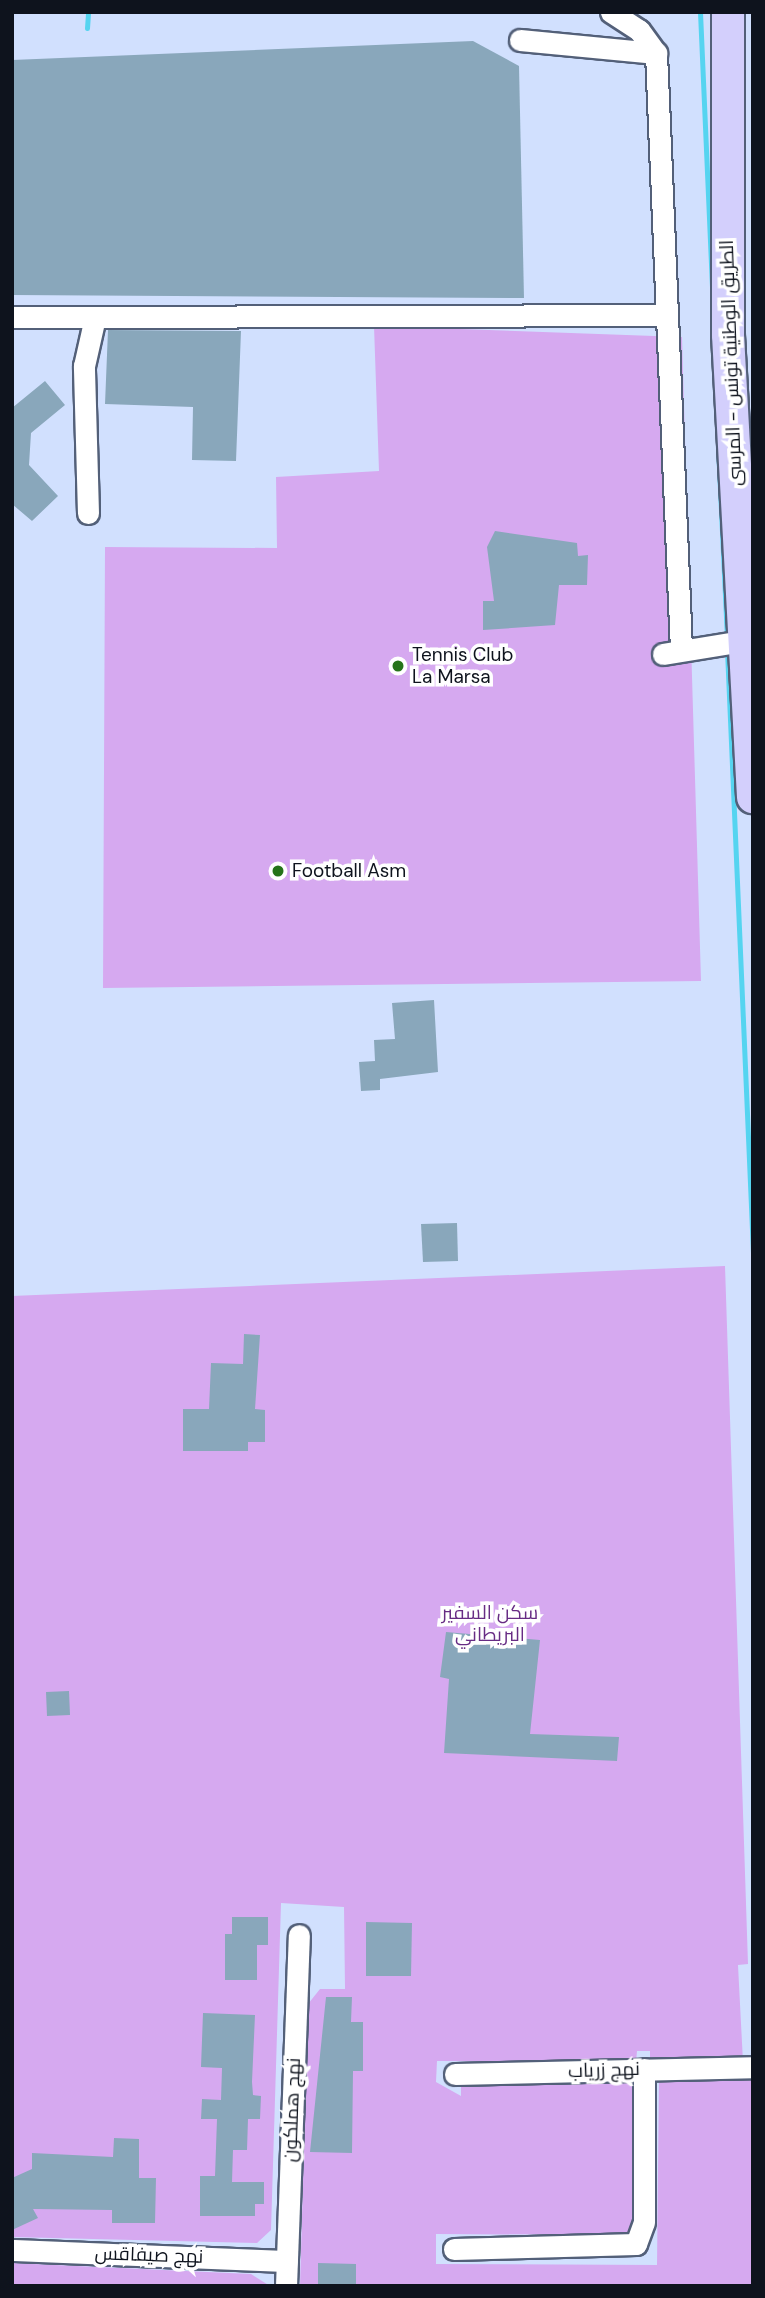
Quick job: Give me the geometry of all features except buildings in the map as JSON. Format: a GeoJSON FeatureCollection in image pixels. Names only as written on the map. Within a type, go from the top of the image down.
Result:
{"type":"FeatureCollection","features":[{"type":"Feature","properties":{"kind":"highway"},"geometry":{"type":"LineString","coordinates":[[705,12],[725,84]]}},
{"type":"Feature","properties":{"kind":"highway","name":"الطريق الوطنية تونس - المرسى"},"geometry":{"type":"LineString","coordinates":[[728,12],[725,84],[742,641],[753,797]]}},
{"type":"Feature","properties":{"kind":"street"},"geometry":{"type":"LineString","coordinates":[[611,12],[639,30],[656,53],[672,651],[742,641]]}},
{"type":"Feature","properties":{"kind":"street"},"geometry":{"type":"LineString","coordinates":[[520,40],[656,53]]}},
{"type":"Feature","properties":{"kind":"street"},"geometry":{"type":"LineString","coordinates":[[12,317],[665,315]]}},
{"type":"Feature","properties":{"kind":"street"},"geometry":{"type":"LineString","coordinates":[[88,513],[84,366],[95,317]]}},
{"type":"Feature","properties":{"kind":"street","name":"نهج هملكون"},"geometry":{"type":"LineString","coordinates":[[286,2286],[299,1935]]}},
{"type":"Feature","properties":{"kind":"street","name":"نهج زرياب"},"geometry":{"type":"LineString","coordinates":[[455,2074],[753,2067]]}},
{"type":"Feature","properties":{"kind":"street"},"geometry":{"type":"LineString","coordinates":[[454,2249],[636,2244],[645,2222],[644,2069]]}},
{"type":"Feature","properties":{"kind":"street","name":"نهج صيفاقس"},"geometry":{"type":"LineString","coordinates":[[12,2250],[287,2261]]}},
{"type":"Feature","properties":{"kind":"green space","name":"Tennis Club La Marsa"},"geometry":{"type":"Polygon","coordinates":[[[374,326],[682,337],[701,981],[103,988],[105,547],[277,548],[276,477],[379,471],[374,326]]]}},
{"type":"Feature","properties":{"kind":"green space","name":"سكن السفير البريطاني"},"geometry":{"type":"Polygon","coordinates":[[[725,1266],[748,1964],[738,1965],[743,2062],[650,2060],[650,2051],[637,2051],[636,2062],[437,2061],[436,2082],[461,2096],[461,2082],[634,2082],[633,2235],[436,2234],[436,2264],[657,2265],[659,2078],[753,2079],[753,2286],[300,2286],[308,2004],[320,1989],[345,1989],[344,1907],[281,1903],[271,2230],[257,2243],[12,2237],[12,1296],[725,1266]]]}},
{"type":"Feature","properties":{"kind":"green space"},"geometry":{"type":"Polygon","coordinates":[[[12,2263],[251,2274],[270,2286],[12,2286],[12,2263]]]}},
{"type":"Feature","properties":{"kind":"waterway"},"geometry":{"type":"LineString","coordinates":[[87,28],[88,12]]}},
{"type":"Feature","properties":{"kind":"waterway"},"geometry":{"type":"LineString","coordinates":[[700,12],[713,311]]}},
{"type":"Feature","properties":{"kind":"waterway"},"geometry":{"type":"LineString","coordinates":[[718,447],[727,640]]}},
{"type":"Feature","properties":{"kind":"waterway"},"geometry":{"type":"LineString","coordinates":[[727,650],[753,1252]]}},
{"type":"Feature","properties":{"kind":"place","name":"Tennis Club La Marsa"},"geometry":{"type":"Point","coordinates":[398,666]}},
{"type":"Feature","properties":{"kind":"place","name":"Football Asm"},"geometry":{"type":"Point","coordinates":[278,871]}}]}
